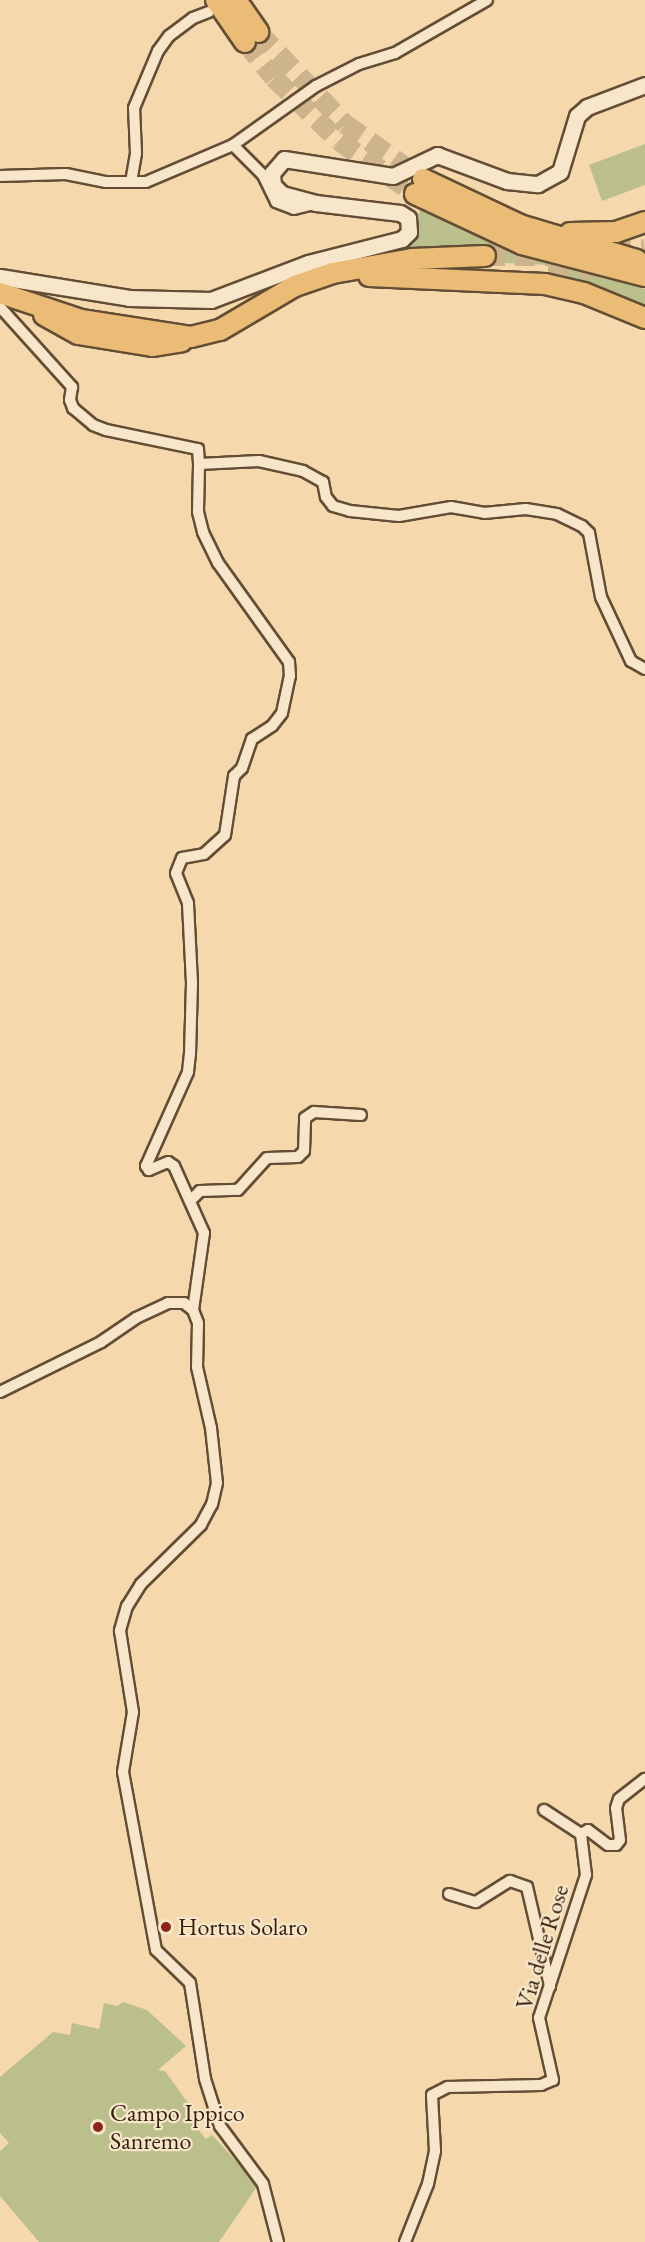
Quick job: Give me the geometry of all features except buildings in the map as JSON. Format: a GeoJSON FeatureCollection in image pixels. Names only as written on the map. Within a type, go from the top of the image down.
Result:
{"type":"FeatureCollection","features":[{"type":"Feature","properties":{"kind":"highway"},"geometry":{"type":"LineString","coordinates":[[213,6],[252,37],[236,0]]}},
{"type":"Feature","properties":{"kind":"highway"},"geometry":{"type":"LineString","coordinates":[[645,262],[520,225],[419,186],[522,244],[645,276]]}},
{"type":"Feature","properties":{"kind":"highway"},"geometry":{"type":"LineString","coordinates":[[520,225],[594,235],[645,222]]}},
{"type":"Feature","properties":{"kind":"highway"},"geometry":{"type":"LineString","coordinates":[[0,293],[22,300],[78,334],[152,346],[220,330],[313,279],[376,264],[485,256]]}},
{"type":"Feature","properties":{"kind":"highway"},"geometry":{"type":"LineString","coordinates":[[376,264],[549,272]]}},
{"type":"Feature","properties":{"kind":"highway"},"geometry":{"type":"LineString","coordinates":[[622,271],[645,282]]}},
{"type":"Feature","properties":{"kind":"highway"},"geometry":{"type":"LineString","coordinates":[[313,279],[392,275],[545,284],[584,293],[645,318]]}},
{"type":"Feature","properties":{"kind":"main road"},"geometry":{"type":"LineString","coordinates":[[0,277],[129,298],[211,300],[308,263],[402,239],[409,232],[408,218],[400,213],[316,203],[277,190],[272,173],[278,162],[296,158],[393,176],[437,155],[524,185],[550,180],[566,160],[578,116],[587,107],[645,85]]}},
{"type":"Feature","properties":{"kind":"street"},"geometry":{"type":"LineString","coordinates":[[0,176],[66,174],[106,182],[146,182],[233,145],[316,86],[359,64],[396,53],[487,0]]}},
{"type":"Feature","properties":{"kind":"street"},"geometry":{"type":"LineString","coordinates":[[131,182],[136,153],[134,108],[158,51],[169,36],[213,6]]}},
{"type":"Feature","properties":{"kind":"street"},"geometry":{"type":"LineString","coordinates":[[233,145],[263,175],[269,195],[276,202],[294,209],[316,203]]}},
{"type":"Feature","properties":{"kind":"street"},"geometry":{"type":"LineString","coordinates":[[0,307],[72,387],[70,400],[81,416],[106,430],[198,448],[198,512],[203,532],[218,563],[289,662],[290,676],[282,712],[272,726],[252,740],[242,768],[234,776],[225,835],[204,854],[182,858],[176,873],[188,903],[192,983],[190,1054],[188,1072],[146,1166],[149,1170],[168,1162],[174,1166],[204,1233],[194,1310],[198,1323],[197,1367],[211,1428],[217,1483],[212,1504],[201,1525],[141,1584],[127,1605],[120,1631],[133,1712],[123,1772],[156,1950],[190,1983],[206,2079],[220,2126],[263,2184],[278,2242]]}},
{"type":"Feature","properties":{"kind":"street"},"geometry":{"type":"LineString","coordinates":[[199,464],[259,461],[303,471],[323,482],[326,498],[333,506],[350,511],[399,516],[460,506],[476,513],[526,509],[557,514],[589,533],[601,597],[632,661],[645,669]]}},
{"type":"Feature","properties":{"kind":"street"},"geometry":{"type":"LineString","coordinates":[[190,1201],[200,1191],[238,1190],[267,1158],[297,1157],[304,1151],[305,1118],[314,1112],[361,1115]]}},
{"type":"Feature","properties":{"kind":"street"},"geometry":{"type":"LineString","coordinates":[[0,1392],[101,1342],[136,1318],[168,1303],[184,1303],[194,1310]]}},
{"type":"Feature","properties":{"kind":"street"},"geometry":{"type":"LineString","coordinates":[[544,1810],[581,1834],[588,1830],[608,1845],[616,1845],[620,1836],[616,1808],[619,1799],[645,1779]]}},
{"type":"Feature","properties":{"kind":"street","name":"Via delle Rose"},"geometry":{"type":"LineString","coordinates":[[405,2242],[428,2184],[435,2151],[432,2095],[448,2087],[549,2085],[554,2072],[539,2018],[586,1875],[581,1834]]}},
{"type":"Feature","properties":{"kind":"street"},"geometry":{"type":"LineString","coordinates":[[449,1894],[476,1902],[510,1881],[527,1887],[550,1987]]}},
{"type":"Feature","properties":{"kind":"green space"},"geometry":{"type":"Polygon","coordinates":[[[645,144],[645,185],[602,201],[589,165],[645,144]]]}},
{"type":"Feature","properties":{"kind":"green space"},"geometry":{"type":"Polygon","coordinates":[[[410,210],[418,214],[421,210],[536,259],[645,289],[645,313],[548,279],[548,265],[487,262],[427,249],[342,259],[416,228],[410,210]]]}},
{"type":"Feature","properties":{"kind":"green space","name":"Campo Ippico Sanremo"},"geometry":{"type":"Polygon","coordinates":[[[123,2002],[147,2010],[186,2046],[158,2070],[165,2071],[196,2114],[190,2120],[206,2139],[212,2135],[258,2185],[219,2242],[39,2242],[0,2196],[0,2151],[9,2143],[0,2133],[0,2077],[53,2032],[70,2035],[72,2023],[99,2029],[104,2003],[117,2006],[123,2002]]]}},
{"type":"Feature","properties":{"kind":"tunnel"},"geometry":{"type":"LineString","coordinates":[[258,32],[345,124],[421,178]]}},
{"type":"Feature","properties":{"kind":"tunnel"},"geometry":{"type":"LineString","coordinates":[[245,42],[274,78],[339,141],[415,194]]}},
{"type":"Feature","properties":{"kind":"tunnel"},"geometry":{"type":"LineString","coordinates":[[612,253],[645,249]]}},
{"type":"Feature","properties":{"kind":"tunnel"},"geometry":{"type":"LineString","coordinates":[[485,256],[559,256]]}},
{"type":"Feature","properties":{"kind":"tunnel"},"geometry":{"type":"LineString","coordinates":[[549,272],[613,266]]}},
{"type":"Feature","properties":{"kind":"place","name":"Hortus Solaro"},"geometry":{"type":"Point","coordinates":[166,1927]}},
{"type":"Feature","properties":{"kind":"place","name":"Campo Ippico Sanremo"},"geometry":{"type":"Point","coordinates":[98,2127]}}]}
